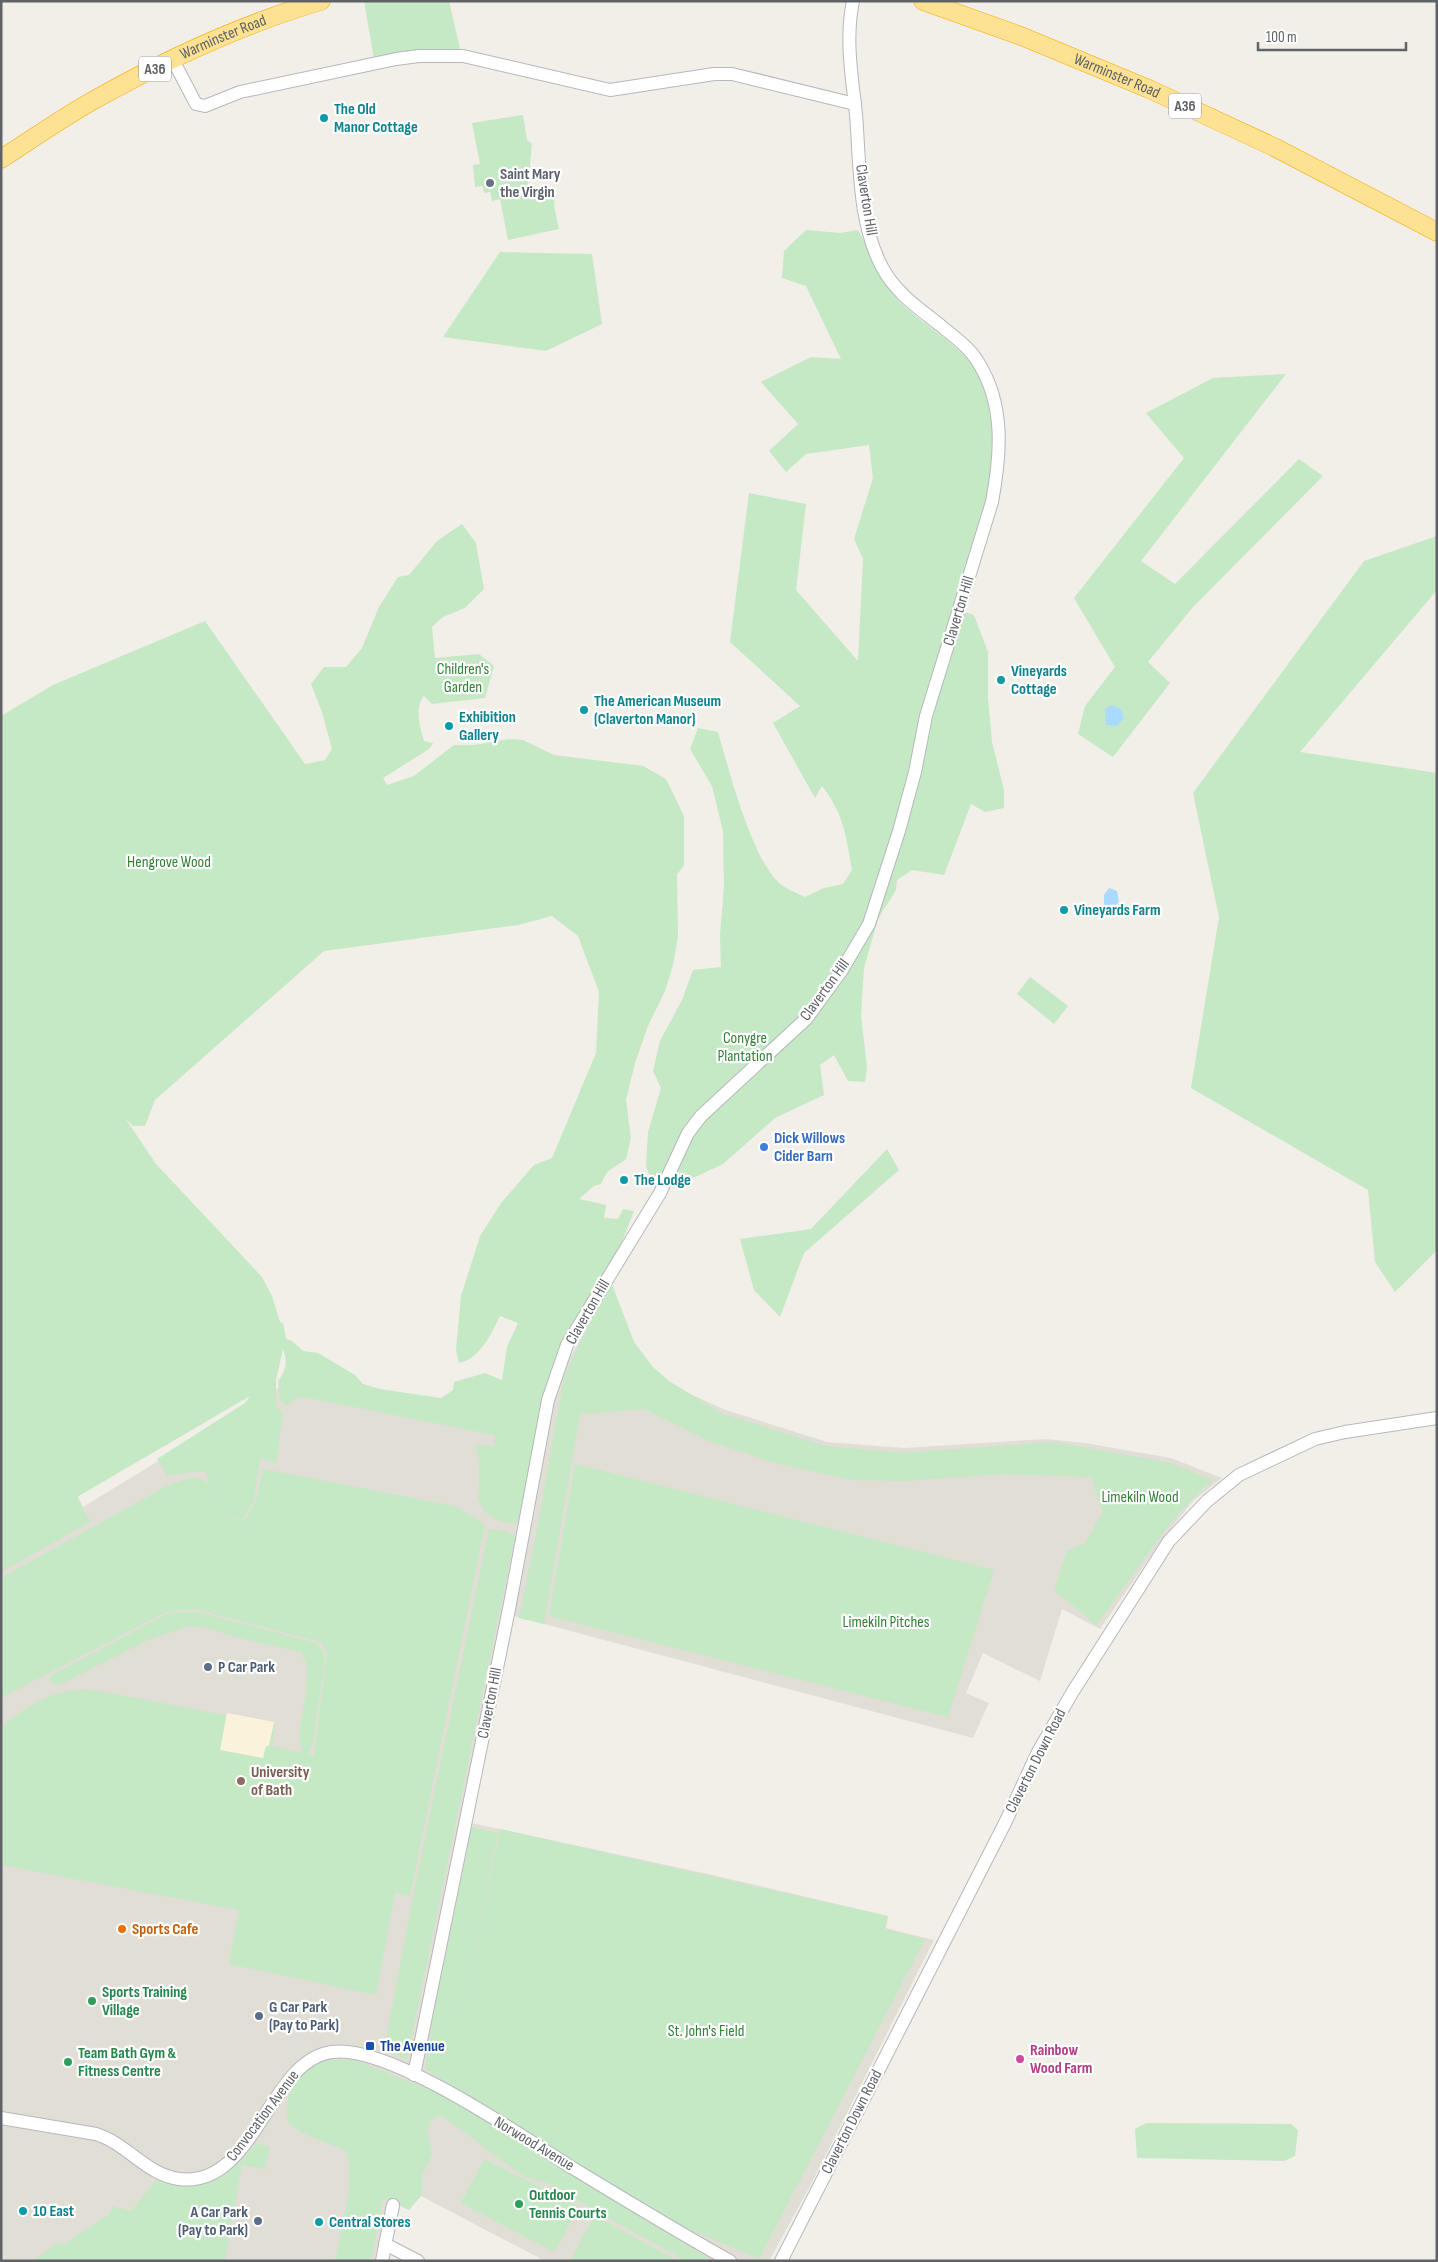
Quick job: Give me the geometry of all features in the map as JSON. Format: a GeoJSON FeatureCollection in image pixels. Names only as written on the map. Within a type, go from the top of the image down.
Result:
{"type":"FeatureCollection","features":[{"type":"Feature","properties":{"kind":"highway","name":"Warminster Road"},"geometry":{"type":"LineString","coordinates":[[1,160],[94,101],[173,60],[241,30],[321,1]]}},
{"type":"Feature","properties":{"kind":"highway","name":"Warminster Road"},"geometry":{"type":"LineString","coordinates":[[923,1],[1022,36],[1149,89],[1274,147],[1437,232]]}},
{"type":"Feature","properties":{"kind":"street","name":"Claverton Hill"},"geometry":{"type":"LineString","coordinates":[[414,2075],[509,1609],[548,1400],[557,1372],[567,1346],[660,1193],[688,1133],[701,1116],[807,1018],[842,970],[869,924],[899,831],[915,772],[926,716],[992,502],[998,473],[999,421],[993,396],[978,361],[961,342],[903,296],[882,267],[868,231],[862,196],[849,39],[852,1]]}},
{"type":"Feature","properties":{"kind":"street"},"geometry":{"type":"LineString","coordinates":[[173,60],[196,104],[205,106],[240,92],[396,59],[451,55],[464,56],[610,90],[714,74],[732,74],[855,104]]}},
{"type":"Feature","properties":{"kind":"street","name":"Claverton Down Road"},"geometry":{"type":"LineString","coordinates":[[781,2261],[1005,1823],[1038,1752],[1072,1692],[1169,1541],[1207,1501],[1239,1475],[1297,1447],[1315,1439],[1345,1432],[1437,1418]]}},
{"type":"Feature","properties":{"kind":"street","name":"Convocation Avenue"},"geometry":{"type":"LineString","coordinates":[[1,2118],[96,2134],[109,2138],[154,2170],[166,2175],[189,2179],[215,2172],[228,2164],[301,2066],[322,2054],[333,2052],[364,2054],[414,2075]]}},
{"type":"Feature","properties":{"kind":"street","name":"Norwood Avenue"},"geometry":{"type":"LineString","coordinates":[[414,2075],[455,2096],[676,2231],[730,2261]]}},
{"type":"Feature","properties":{"kind":"street"},"geometry":{"type":"LineString","coordinates":[[382,2261],[393,2205]]}},
{"type":"Feature","properties":{"kind":"street"},"geometry":{"type":"LineString","coordinates":[[385,2244],[418,2261]]}},
{"type":"Feature","properties":{"kind":"shaded area","name":"University of Bath"},"geometry":{"type":"Polygon","coordinates":[[[608,1290],[628,1344],[669,1384],[723,1409],[827,1442],[904,1448],[1045,1439],[1085,1443],[1171,1458],[1222,1478],[1193,1501],[1161,1541],[1100,1629],[1062,1609],[1040,1681],[983,1653],[966,1693],[989,1703],[973,1738],[514,1616],[472,1823],[708,1874],[888,1916],[886,1928],[934,1940],[809,2188],[769,2261],[545,2261],[404,2187],[389,2261],[1,2261],[1,1525],[73,1487],[83,1507],[293,1379],[550,1425],[554,1395],[560,1375],[608,1290]]]}},
{"type":"Feature","properties":{"kind":"green space"},"geometry":{"type":"Polygon","coordinates":[[[364,1],[449,1],[460,49],[374,59],[364,1]]]}},
{"type":"Feature","properties":{"kind":"green space"},"geometry":{"type":"Polygon","coordinates":[[[523,115],[527,140],[532,144],[527,196],[555,196],[554,206],[559,229],[508,240],[500,199],[492,201],[490,192],[484,193],[483,186],[475,187],[473,165],[480,164],[472,123],[523,115]]]}},
{"type":"Feature","properties":{"kind":"green space","name":"Conygre Plantation"},"geometry":{"type":"Polygon","coordinates":[[[806,230],[840,233],[858,230],[883,279],[896,297],[911,312],[947,340],[974,366],[982,385],[990,412],[993,440],[992,468],[980,526],[954,609],[974,615],[988,652],[988,698],[992,742],[1004,790],[1004,808],[985,812],[971,804],[944,875],[912,870],[897,880],[896,890],[878,919],[864,968],[861,1016],[867,1067],[865,1082],[848,1081],[834,1055],[820,1065],[824,1095],[775,1118],[723,1164],[674,1187],[652,1182],[646,1166],[648,1132],[661,1088],[653,1071],[660,1041],[682,1000],[693,970],[721,967],[720,935],[724,887],[723,831],[712,786],[690,749],[698,728],[718,732],[750,833],[768,869],[778,882],[805,897],[824,888],[843,884],[852,870],[843,826],[835,806],[822,786],[815,798],[773,723],[800,706],[730,642],[749,493],[806,504],[796,590],[858,661],[863,559],[854,539],[873,478],[869,445],[806,454],[786,472],[769,451],[798,424],[761,382],[811,357],[841,359],[806,286],[782,278],[784,251],[806,230]]]}},
{"type":"Feature","properties":{"kind":"green space"},"geometry":{"type":"Polygon","coordinates":[[[500,252],[592,254],[602,324],[546,351],[443,337],[500,252]]]}},
{"type":"Feature","properties":{"kind":"green space"},"geometry":{"type":"Polygon","coordinates":[[[1286,374],[1141,561],[1175,584],[1299,459],[1323,476],[1193,607],[1148,662],[1170,683],[1113,757],[1078,734],[1085,706],[1115,667],[1074,598],[1184,458],[1146,413],[1213,378],[1286,374]]]}},
{"type":"Feature","properties":{"kind":"green space"},"geometry":{"type":"Polygon","coordinates":[[[462,524],[476,543],[484,589],[465,608],[443,617],[432,627],[435,658],[479,654],[494,666],[485,698],[432,704],[424,696],[419,706],[420,724],[424,741],[433,743],[429,749],[383,778],[387,785],[414,776],[454,745],[475,745],[509,739],[523,740],[554,755],[643,766],[666,779],[684,816],[684,866],[677,874],[678,936],[673,965],[665,991],[648,1026],[635,1063],[626,1100],[631,1138],[626,1159],[607,1172],[601,1184],[594,1186],[579,1199],[606,1205],[604,1218],[618,1219],[623,1209],[634,1211],[621,1244],[565,1342],[551,1371],[543,1400],[518,1523],[499,1521],[489,1515],[484,1510],[479,1499],[479,1467],[476,1445],[494,1446],[495,1435],[305,1397],[296,1398],[286,1406],[280,1399],[278,1381],[285,1366],[283,1349],[276,1380],[276,1406],[283,1413],[276,1463],[260,1458],[254,1500],[243,1519],[224,1516],[244,1521],[256,1501],[263,1469],[454,1506],[485,1524],[410,1896],[395,1893],[376,1995],[229,1964],[239,1910],[1,1865],[1,1727],[22,1711],[56,1694],[68,1691],[94,1690],[275,1725],[272,1746],[303,1753],[300,1744],[300,1732],[307,1677],[306,1664],[301,1652],[243,1639],[202,1627],[189,1626],[150,1639],[59,1685],[50,1682],[50,1676],[165,1615],[176,1613],[206,1614],[316,1643],[322,1649],[325,1660],[312,1747],[309,1754],[314,1755],[327,1652],[321,1642],[195,1609],[180,1610],[162,1614],[1,1698],[1,1578],[167,1486],[182,1480],[202,1479],[209,1486],[216,1500],[208,1482],[206,1471],[167,1475],[157,1459],[245,1403],[250,1396],[77,1497],[90,1522],[1,1572],[1,716],[53,685],[205,621],[305,764],[325,760],[332,749],[322,712],[311,684],[324,667],[346,667],[362,648],[379,607],[398,577],[409,575],[437,541],[462,524]],[[552,916],[518,925],[324,951],[155,1100],[145,1126],[133,1126],[125,1118],[156,1164],[262,1277],[272,1296],[280,1322],[283,1323],[286,1339],[292,1341],[303,1351],[318,1353],[355,1375],[363,1384],[380,1389],[441,1398],[453,1390],[454,1382],[485,1373],[502,1380],[507,1347],[518,1323],[500,1316],[489,1338],[479,1351],[466,1361],[459,1363],[456,1350],[461,1296],[480,1236],[501,1203],[534,1165],[552,1158],[596,1053],[599,992],[578,936],[552,916]]]}},
{"type":"Feature","properties":{"kind":"green space"},"geometry":{"type":"Polygon","coordinates":[[[1437,536],[1437,590],[1300,752],[1437,773],[1437,1250],[1395,1292],[1375,1262],[1368,1190],[1191,1088],[1219,917],[1193,793],[1364,561],[1437,536]]]}},
{"type":"Feature","properties":{"kind":"green space"},"geometry":{"type":"Polygon","coordinates":[[[1030,977],[1068,1006],[1054,1024],[1017,994],[1030,977]]]}},
{"type":"Feature","properties":{"kind":"green space"},"geometry":{"type":"Polygon","coordinates":[[[887,1149],[899,1170],[804,1253],[780,1317],[754,1290],[740,1239],[811,1229],[887,1149]]]}},
{"type":"Feature","properties":{"kind":"green space","name":"Limekiln Wood"},"geometry":{"type":"Polygon","coordinates":[[[610,1279],[634,1342],[652,1366],[669,1381],[721,1413],[825,1446],[903,1453],[1054,1442],[1170,1463],[1213,1480],[1165,1531],[1096,1625],[1054,1590],[1067,1551],[1085,1543],[1103,1512],[1091,1477],[1000,1474],[906,1481],[852,1480],[772,1462],[709,1441],[644,1409],[580,1414],[544,1624],[519,1618],[564,1377],[610,1279]]]}},
{"type":"Feature","properties":{"kind":"green space","name":"Limekiln Pitches"},"geometry":{"type":"Polygon","coordinates":[[[575,1464],[994,1570],[948,1717],[549,1616],[575,1464]]]}},
{"type":"Feature","properties":{"kind":"green space"},"geometry":{"type":"Polygon","coordinates":[[[489,1529],[504,1530],[515,1536],[407,2059],[384,2050],[414,1891],[489,1529]]]}},
{"type":"Feature","properties":{"kind":"green space","name":"St. John's Field"},"geometry":{"type":"Polygon","coordinates":[[[472,1827],[498,1833],[456,2041],[500,1829],[888,1916],[885,1929],[925,1939],[759,2259],[679,2225],[580,2166],[425,2069],[434,2011],[472,1827]]]}},
{"type":"Feature","properties":{"kind":"green space"},"geometry":{"type":"Polygon","coordinates":[[[333,2060],[354,2060],[440,2093],[713,2261],[683,2261],[677,2255],[549,2184],[524,2176],[440,2115],[430,2121],[427,2133],[432,2155],[422,2174],[422,2195],[409,2210],[383,2198],[371,2261],[335,2261],[349,2192],[350,2178],[347,2151],[309,2136],[295,2128],[288,2123],[287,2114],[289,2097],[295,2082],[316,2064],[333,2060]]]}},
{"type":"Feature","properties":{"kind":"green space"},"geometry":{"type":"Polygon","coordinates":[[[1146,2123],[1291,2124],[1298,2130],[1295,2156],[1284,2161],[1137,2158],[1135,2129],[1146,2123]]]}},
{"type":"Feature","properties":{"kind":"green space"},"geometry":{"type":"Polygon","coordinates":[[[256,2144],[270,2146],[265,2169],[242,2165],[225,2261],[33,2261],[58,2243],[65,2244],[111,2213],[112,2206],[131,2211],[150,2188],[152,2189],[151,2187],[157,2178],[187,2184],[212,2180],[224,2175],[235,2167],[256,2144]]]}},
{"type":"Feature","properties":{"kind":"green space","name":"Outdoor Tennis Courts"},"geometry":{"type":"Polygon","coordinates":[[[484,2159],[578,2206],[556,2249],[552,2251],[461,2203],[484,2159]]]}},
{"type":"Feature","properties":{"kind":"green space","name":"Outdoor Tennis Courts"},"geometry":{"type":"Polygon","coordinates":[[[597,2217],[678,2261],[572,2261],[593,2218],[597,2217]]]}},
{"type":"Feature","properties":{"kind":"sand"},"geometry":{"type":"Polygon","coordinates":[[[227,1713],[274,1722],[269,1746],[266,1746],[263,1758],[220,1750],[227,1713]]]}},
{"type":"Feature","properties":{"kind":"water"},"geometry":{"type":"Polygon","coordinates":[[[1111,705],[1121,709],[1124,718],[1117,726],[1106,725],[1105,710],[1111,705]]]}},
{"type":"Feature","properties":{"kind":"water"},"geometry":{"type":"Polygon","coordinates":[[[1109,888],[1117,891],[1119,902],[1113,908],[1104,905],[1104,895],[1109,888]]]}},
{"type":"Feature","properties":{"kind":"place","name":"The Old Manor Cottage"},"geometry":{"type":"Point","coordinates":[324,118]}},
{"type":"Feature","properties":{"kind":"place","name":"Saint Mary the Virgin"},"geometry":{"type":"Point","coordinates":[490,183]}},
{"type":"Feature","properties":{"kind":"place","name":"Vineyards Cottage"},"geometry":{"type":"Point","coordinates":[1001,680]}},
{"type":"Feature","properties":{"kind":"place","name":"The American Museum (Claverton Manor)"},"geometry":{"type":"Point","coordinates":[584,710]}},
{"type":"Feature","properties":{"kind":"place","name":"Exhibition Gallery"},"geometry":{"type":"Point","coordinates":[449,726]}},
{"type":"Feature","properties":{"kind":"place","name":"Vineyards Farm"},"geometry":{"type":"Point","coordinates":[1064,910]}},
{"type":"Feature","properties":{"kind":"place","name":"Dick Willows Cider Barn"},"geometry":{"type":"Point","coordinates":[764,1147]}},
{"type":"Feature","properties":{"kind":"place","name":"The Lodge"},"geometry":{"type":"Point","coordinates":[624,1180]}},
{"type":"Feature","properties":{"kind":"place","name":"P Car Park"},"geometry":{"type":"Point","coordinates":[208,1667]}},
{"type":"Feature","properties":{"kind":"place","name":"University of Bath"},"geometry":{"type":"Point","coordinates":[241,1781]}},
{"type":"Feature","properties":{"kind":"place","name":"Sports Cafe"},"geometry":{"type":"Point","coordinates":[122,1929]}},
{"type":"Feature","properties":{"kind":"place","name":"Sports Training Village"},"geometry":{"type":"Point","coordinates":[92,2001]}},
{"type":"Feature","properties":{"kind":"place","name":"G Car Park (Pay to Park)"},"geometry":{"type":"Point","coordinates":[259,2016]}},
{"type":"Feature","properties":{"kind":"place","name":"The Avenue"},"geometry":{"type":"Point","coordinates":[370,2046]}},
{"type":"Feature","properties":{"kind":"place","name":"Rainbow Wood Farm"},"geometry":{"type":"Point","coordinates":[1020,2059]}},
{"type":"Feature","properties":{"kind":"place","name":"Team Bath Gym & Fitness Centre"},"geometry":{"type":"Point","coordinates":[68,2062]}},
{"type":"Feature","properties":{"kind":"place","name":"Outdoor Tennis Courts"},"geometry":{"type":"Point","coordinates":[519,2204]}},
{"type":"Feature","properties":{"kind":"place","name":"10 East"},"geometry":{"type":"Point","coordinates":[23,2211]}},
{"type":"Feature","properties":{"kind":"place","name":"A Car Park (Pay to Park)"},"geometry":{"type":"Point","coordinates":[258,2221]}},
{"type":"Feature","properties":{"kind":"place","name":"Central Stores"},"geometry":{"type":"Point","coordinates":[319,2222]}},
{"type":"Feature","properties":{"kind":"park label","name":"Children's Garden"},"geometry":{"type":"Point","coordinates":[463,678]}},
{"type":"Feature","properties":{"kind":"park label","name":"Hengrove Wood"},"geometry":{"type":"Point","coordinates":[169,862]}}]}
